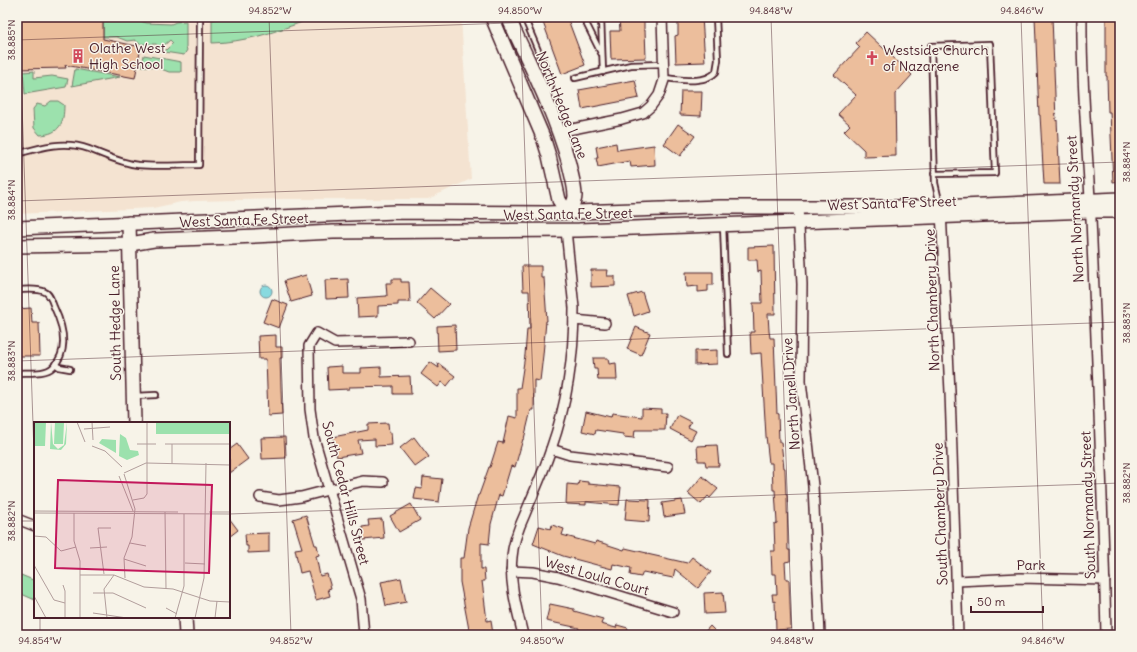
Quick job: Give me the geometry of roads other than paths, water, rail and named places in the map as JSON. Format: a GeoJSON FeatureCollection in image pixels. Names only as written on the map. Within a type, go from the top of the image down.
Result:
{"type":"FeatureCollection","features":[{"type":"Feature","properties":{"kind":"street"},"geometry":{"type":"LineString","coordinates":[[492,17],[543,137],[560,200],[566,212],[566,230],[574,320],[573,343],[564,402],[551,449],[518,531],[512,557],[511,571],[517,612],[523,635]]}},
{"type":"Feature","properties":{"kind":"street","name":"North Hedge Lane"},"geometry":{"type":"LineString","coordinates":[[508,17],[545,99],[571,171],[576,198],[566,212]]}},
{"type":"Feature","properties":{"kind":"street"},"geometry":{"type":"LineString","coordinates":[[558,132],[622,119],[643,113],[659,95],[664,78],[662,17]]}},
{"type":"Feature","properties":{"kind":"street","name":"North Normandy Street"},"geometry":{"type":"LineString","coordinates":[[1082,17],[1081,54],[1099,399]]}},
{"type":"Feature","properties":{"kind":"street","name":"West Santa Fe Street"},"geometry":{"type":"LineString","coordinates":[[17,246],[130,244],[154,240],[333,232],[566,230],[723,226],[941,212],[1090,206],[1120,199]]}},
{"type":"Feature","properties":{"kind":"street","name":"West Santa Fe Street"},"geometry":{"type":"LineString","coordinates":[[17,228],[396,212],[566,212],[720,206],[941,212]]}},
{"type":"Feature","properties":{"kind":"street","name":"West Santa Fe Street"},"geometry":{"type":"LineString","coordinates":[[1090,206],[1120,211]]}},
{"type":"Feature","properties":{"kind":"street","name":"North Janell Drive"},"geometry":{"type":"LineString","coordinates":[[798,207],[802,284],[801,381],[813,486],[820,635]]}},
{"type":"Feature","properties":{"kind":"street","name":"North Chambery Drive"},"geometry":{"type":"LineString","coordinates":[[941,212],[950,392]]}},
{"type":"Feature","properties":{"kind":"street","name":"South Hedge Lane"},"geometry":{"type":"LineString","coordinates":[[129,223],[134,422]]}},
{"type":"Feature","properties":{"kind":"street"},"geometry":{"type":"LineString","coordinates":[[574,320],[606,323]]}},
{"type":"Feature","properties":{"kind":"street","name":"South Cedar Hills Street"},"geometry":{"type":"LineString","coordinates":[[364,635],[361,599],[314,438],[310,409],[309,346],[317,333],[335,343],[409,341]]}},
{"type":"Feature","properties":{"kind":"street","name":"South Chambery Drive"},"geometry":{"type":"LineString","coordinates":[[950,392],[958,635]]}},
{"type":"Feature","properties":{"kind":"street","name":"South Normandy Street"},"geometry":{"type":"LineString","coordinates":[[1099,399],[1106,635]]}},
{"type":"Feature","properties":{"kind":"street"},"geometry":{"type":"LineString","coordinates":[[551,449],[570,455],[668,467]]}},
{"type":"Feature","properties":{"kind":"street"},"geometry":{"type":"LineString","coordinates":[[260,497],[279,500],[301,497],[363,481],[383,482]]}},
{"type":"Feature","properties":{"kind":"street"},"geometry":{"type":"LineString","coordinates":[[17,519],[34,526]]}},
{"type":"Feature","properties":{"kind":"street","name":"West Loula Court"},"geometry":{"type":"LineString","coordinates":[[511,571],[533,572],[558,577],[673,612]]}},
{"type":"Feature","properties":{"kind":"street","name":"Park"},"geometry":{"type":"LineString","coordinates":[[956,581],[1020,578],[1105,580]]}},
{"type":"Feature","properties":{"kind":"street"},"geometry":{"type":"LineString","coordinates":[[185,618],[186,635]]}},
{"type":"Feature","properties":{"kind":"lane"},"geometry":{"type":"LineString","coordinates":[[17,154],[44,146],[66,144],[89,149],[103,156],[137,165],[199,165],[200,17]]}},
{"type":"Feature","properties":{"kind":"lane"},"geometry":{"type":"LineString","coordinates":[[524,17],[550,78],[551,87],[545,99]]}},
{"type":"Feature","properties":{"kind":"lane"},"geometry":{"type":"LineString","coordinates":[[583,17],[602,55]]}},
{"type":"Feature","properties":{"kind":"lane"},"geometry":{"type":"LineString","coordinates":[[601,17],[603,72]]}},
{"type":"Feature","properties":{"kind":"lane"},"geometry":{"type":"LineString","coordinates":[[664,78],[699,80],[708,78],[716,72],[718,60],[716,17]]}},
{"type":"Feature","properties":{"kind":"lane"},"geometry":{"type":"LineString","coordinates":[[934,174],[995,172],[990,44],[931,46],[934,174],[936,195],[941,212]]}},
{"type":"Feature","properties":{"kind":"lane"},"geometry":{"type":"LineString","coordinates":[[575,78],[631,65],[663,64]]}},
{"type":"Feature","properties":{"kind":"lane"},"geometry":{"type":"LineString","coordinates":[[723,226],[728,354]]}},
{"type":"Feature","properties":{"kind":"lane"},"geometry":{"type":"LineString","coordinates":[[17,290],[40,290],[46,292],[63,328],[64,340],[58,360],[52,368],[46,371],[17,373]]}},
{"type":"Feature","properties":{"kind":"lane"},"geometry":{"type":"LineString","coordinates":[[55,364],[59,367],[70,369]]}},
{"type":"Feature","properties":{"kind":"lane"},"geometry":{"type":"LineString","coordinates":[[133,396],[156,395]]}},
{"type":"Feature","properties":{"kind":"water"},"geometry":{"type":"Polygon","coordinates":[[[264,285],[268,285],[272,291],[268,297],[264,297],[260,293],[260,289],[264,285]]]}},
{"type":"Feature","properties":{"kind":"place","name":"Olathe West High School"},"geometry":{"type":"Point","coordinates":[78,56]}},
{"type":"Feature","properties":{"kind":"place","name":"Westside Church of Nazarene"},"geometry":{"type":"Point","coordinates":[872,58]}}]}
